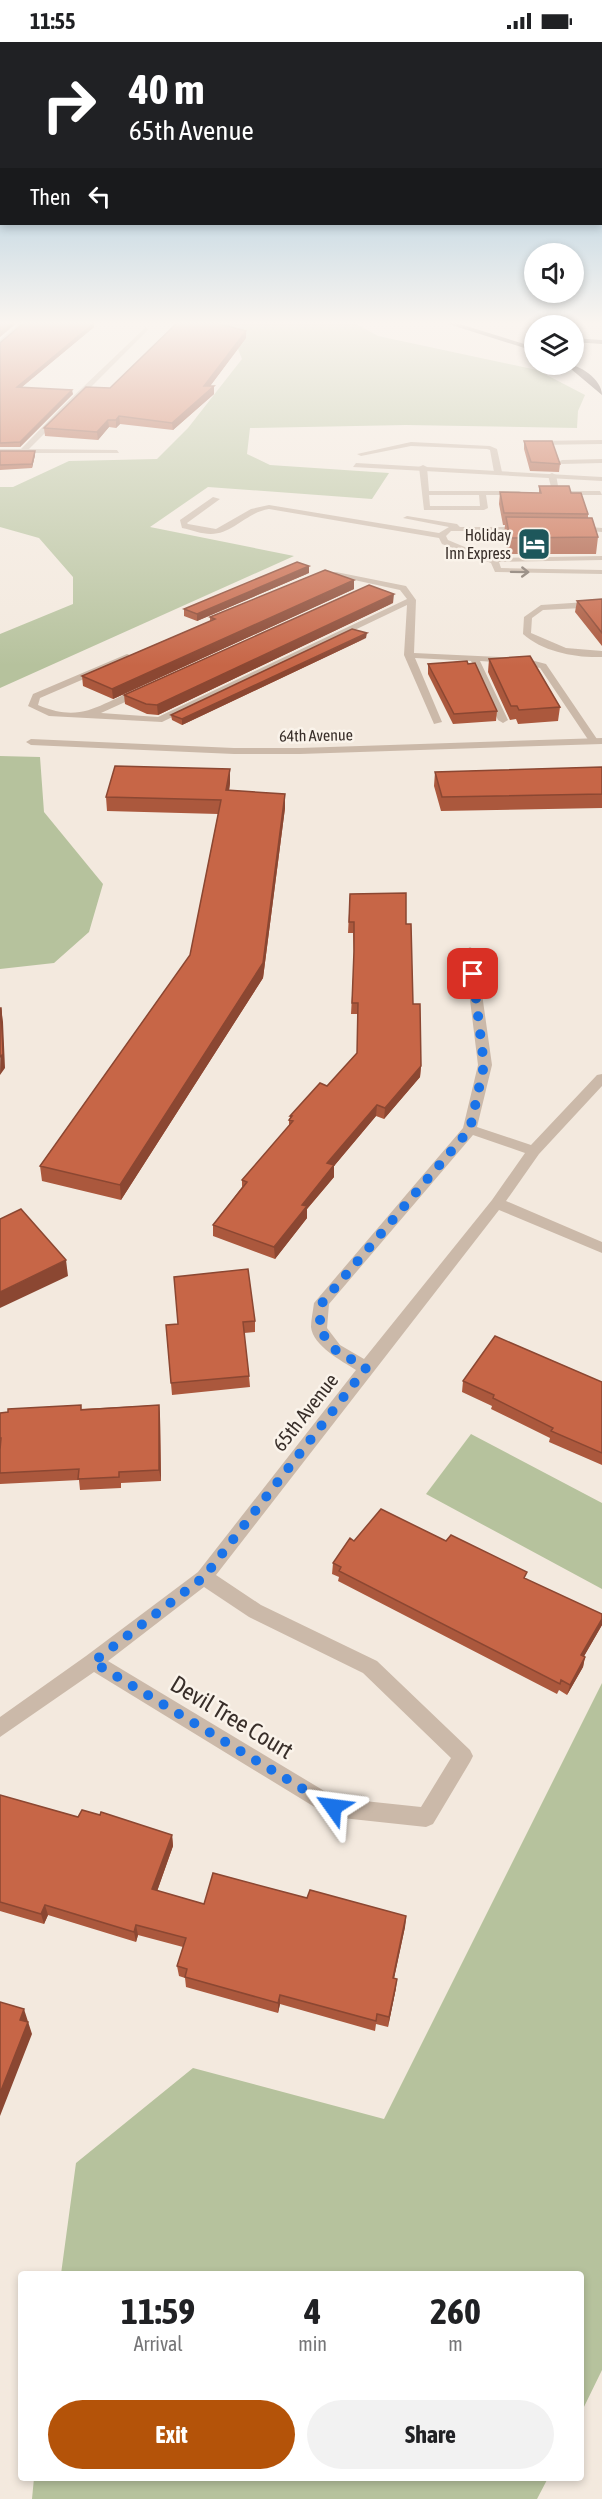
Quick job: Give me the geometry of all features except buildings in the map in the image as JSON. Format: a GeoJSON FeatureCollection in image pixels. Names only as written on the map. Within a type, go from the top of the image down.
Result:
{"type":"FeatureCollection","features":[{"type":"Feature","properties":{"kind":"street"},"geometry":{"type":"LineString","coordinates":[[23,451],[36,437]]}},
{"type":"Feature","properties":{"kind":"street"},"geometry":{"type":"LineString","coordinates":[[536,443],[602,442]]}},
{"type":"Feature","properties":{"kind":"street"},"geometry":{"type":"LineString","coordinates":[[361,454],[411,444],[488,447],[493,449],[498,472]]}},
{"type":"Feature","properties":{"kind":"street"},"geometry":{"type":"LineString","coordinates":[[0,451],[117,452]]}},
{"type":"Feature","properties":{"kind":"street"},"geometry":{"type":"LineString","coordinates":[[562,462],[602,461]]}},
{"type":"Feature","properties":{"kind":"street"},"geometry":{"type":"LineString","coordinates":[[583,478],[587,462]]}},
{"type":"Feature","properties":{"kind":"street"},"geometry":{"type":"LineString","coordinates":[[356,465],[423,467],[602,479]]}},
{"type":"Feature","properties":{"kind":"street"},"geometry":{"type":"LineString","coordinates":[[423,467],[427,508],[484,508],[482,493]]}},
{"type":"Feature","properties":{"kind":"street"},"geometry":{"type":"LineString","coordinates":[[552,475],[556,493]]}},
{"type":"Feature","properties":{"kind":"street"},"geometry":{"type":"LineString","coordinates":[[425,493],[524,493]]}},
{"type":"Feature","properties":{"kind":"street"},"geometry":{"type":"LineString","coordinates":[[546,493],[600,493]]}},
{"type":"Feature","properties":{"kind":"street"},"geometry":{"type":"LineString","coordinates":[[216,499],[183,522],[185,526],[210,532],[219,531],[255,507],[269,507],[442,536]]}},
{"type":"Feature","properties":{"kind":"street"},"geometry":{"type":"LineString","coordinates":[[407,518],[469,528]]}},
{"type":"Feature","properties":{"kind":"street"},"geometry":{"type":"LineString","coordinates":[[572,528],[602,530]]}},
{"type":"Feature","properties":{"kind":"street"},"geometry":{"type":"LineString","coordinates":[[442,536],[450,529],[538,529]]}},
{"type":"Feature","properties":{"kind":"street"},"geometry":{"type":"LineString","coordinates":[[442,536],[445,542],[495,562],[498,570],[602,572]]}},
{"type":"Feature","properties":{"kind":"street"},"geometry":{"type":"LineString","coordinates":[[486,560],[602,558]]}},
{"type":"Feature","properties":{"kind":"street"},"geometry":{"type":"LineString","coordinates":[[308,580],[319,575],[336,574],[403,588],[412,600],[409,655],[437,722]]}},
{"type":"Feature","properties":{"kind":"street"},"geometry":{"type":"LineString","coordinates":[[369,588],[380,583]]}},
{"type":"Feature","properties":{"kind":"street"},"geometry":{"type":"LineString","coordinates":[[134,654],[36,696],[33,706],[50,713],[159,720],[412,600]]}},
{"type":"Feature","properties":{"kind":"street"},"geometry":{"type":"LineString","coordinates":[[602,604],[541,608],[528,617],[527,634],[549,647],[593,655],[602,654]]}},
{"type":"Feature","properties":{"kind":"street"},"geometry":{"type":"LineString","coordinates":[[409,655],[523,661],[543,666],[598,742]]}},
{"type":"Feature","properties":{"kind":"street"},"geometry":{"type":"LineString","coordinates":[[474,658],[503,720]]}},
{"type":"Feature","properties":{"kind":"street"},"geometry":{"type":"LineString","coordinates":[[88,716],[153,686]]}},
{"type":"Feature","properties":{"kind":"street","name":"64th Avenue"},"geometry":{"type":"LineString","coordinates":[[31,742],[212,750],[300,751],[598,742]]}},
{"type":"Feature","properties":{"kind":"street"},"geometry":{"type":"LineString","coordinates":[[366,1368],[334,1349],[319,1329],[322,1303],[470,1129],[484,1065],[470,951]]}},
{"type":"Feature","properties":{"kind":"street","name":"65th Avenue"},"geometry":{"type":"LineString","coordinates":[[0,1728],[93,1662],[204,1577],[497,1203],[534,1151],[602,1078]]}},
{"type":"Feature","properties":{"kind":"street"},"geometry":{"type":"LineString","coordinates":[[470,1129],[534,1151]]}},
{"type":"Feature","properties":{"kind":"street"},"geometry":{"type":"LineString","coordinates":[[497,1203],[602,1248]]}},
{"type":"Feature","properties":{"kind":"street","name":"Devil Tree Court"},"geometry":{"type":"LineString","coordinates":[[93,1662],[333,1807],[426,1817],[463,1756],[370,1667],[255,1611],[204,1577]]}},
{"type":"Feature","properties":{"kind":"green space"},"geometry":{"type":"Polygon","coordinates":[[[179,437],[249,437],[247,454],[270,465],[389,473],[372,499],[208,487],[150,527],[294,556],[0,688],[0,634],[73,604],[73,577],[39,538],[0,527],[0,487],[13,487],[69,461],[157,459],[179,437]]]}},
{"type":"Feature","properties":{"kind":"green space"},"geometry":{"type":"Polygon","coordinates":[[[0,756],[40,757],[44,812],[103,884],[89,932],[54,963],[0,969],[0,756]]]}},
{"type":"Feature","properties":{"kind":"green space"},"geometry":{"type":"Polygon","coordinates":[[[471,1434],[602,1503],[602,1589],[426,1494],[471,1434]]]}},
{"type":"Feature","properties":{"kind":"green space"},"geometry":{"type":"Polygon","coordinates":[[[602,1683],[602,2370],[584,2407],[584,2271],[61,2271],[76,2163],[193,2068],[384,2119],[602,1683]]]}},
{"type":"Feature","properties":{"kind":"green space"},"geometry":{"type":"Polygon","coordinates":[[[34,2481],[546,2481],[537,2499],[32,2499],[34,2481]]]}},
{"type":"Feature","properties":{"kind":"place","name":"Holiday Inn Express"},"geometry":{"type":"Point","coordinates":[534,544]}},
{"type":"Feature","properties":{"kind":"route"},"geometry":{"type":"LineString","coordinates":[[333,1807],[93,1662],[204,1577],[366,1368],[334,1349],[319,1329],[322,1303],[470,1129],[484,1065],[473,974]]}}]}
